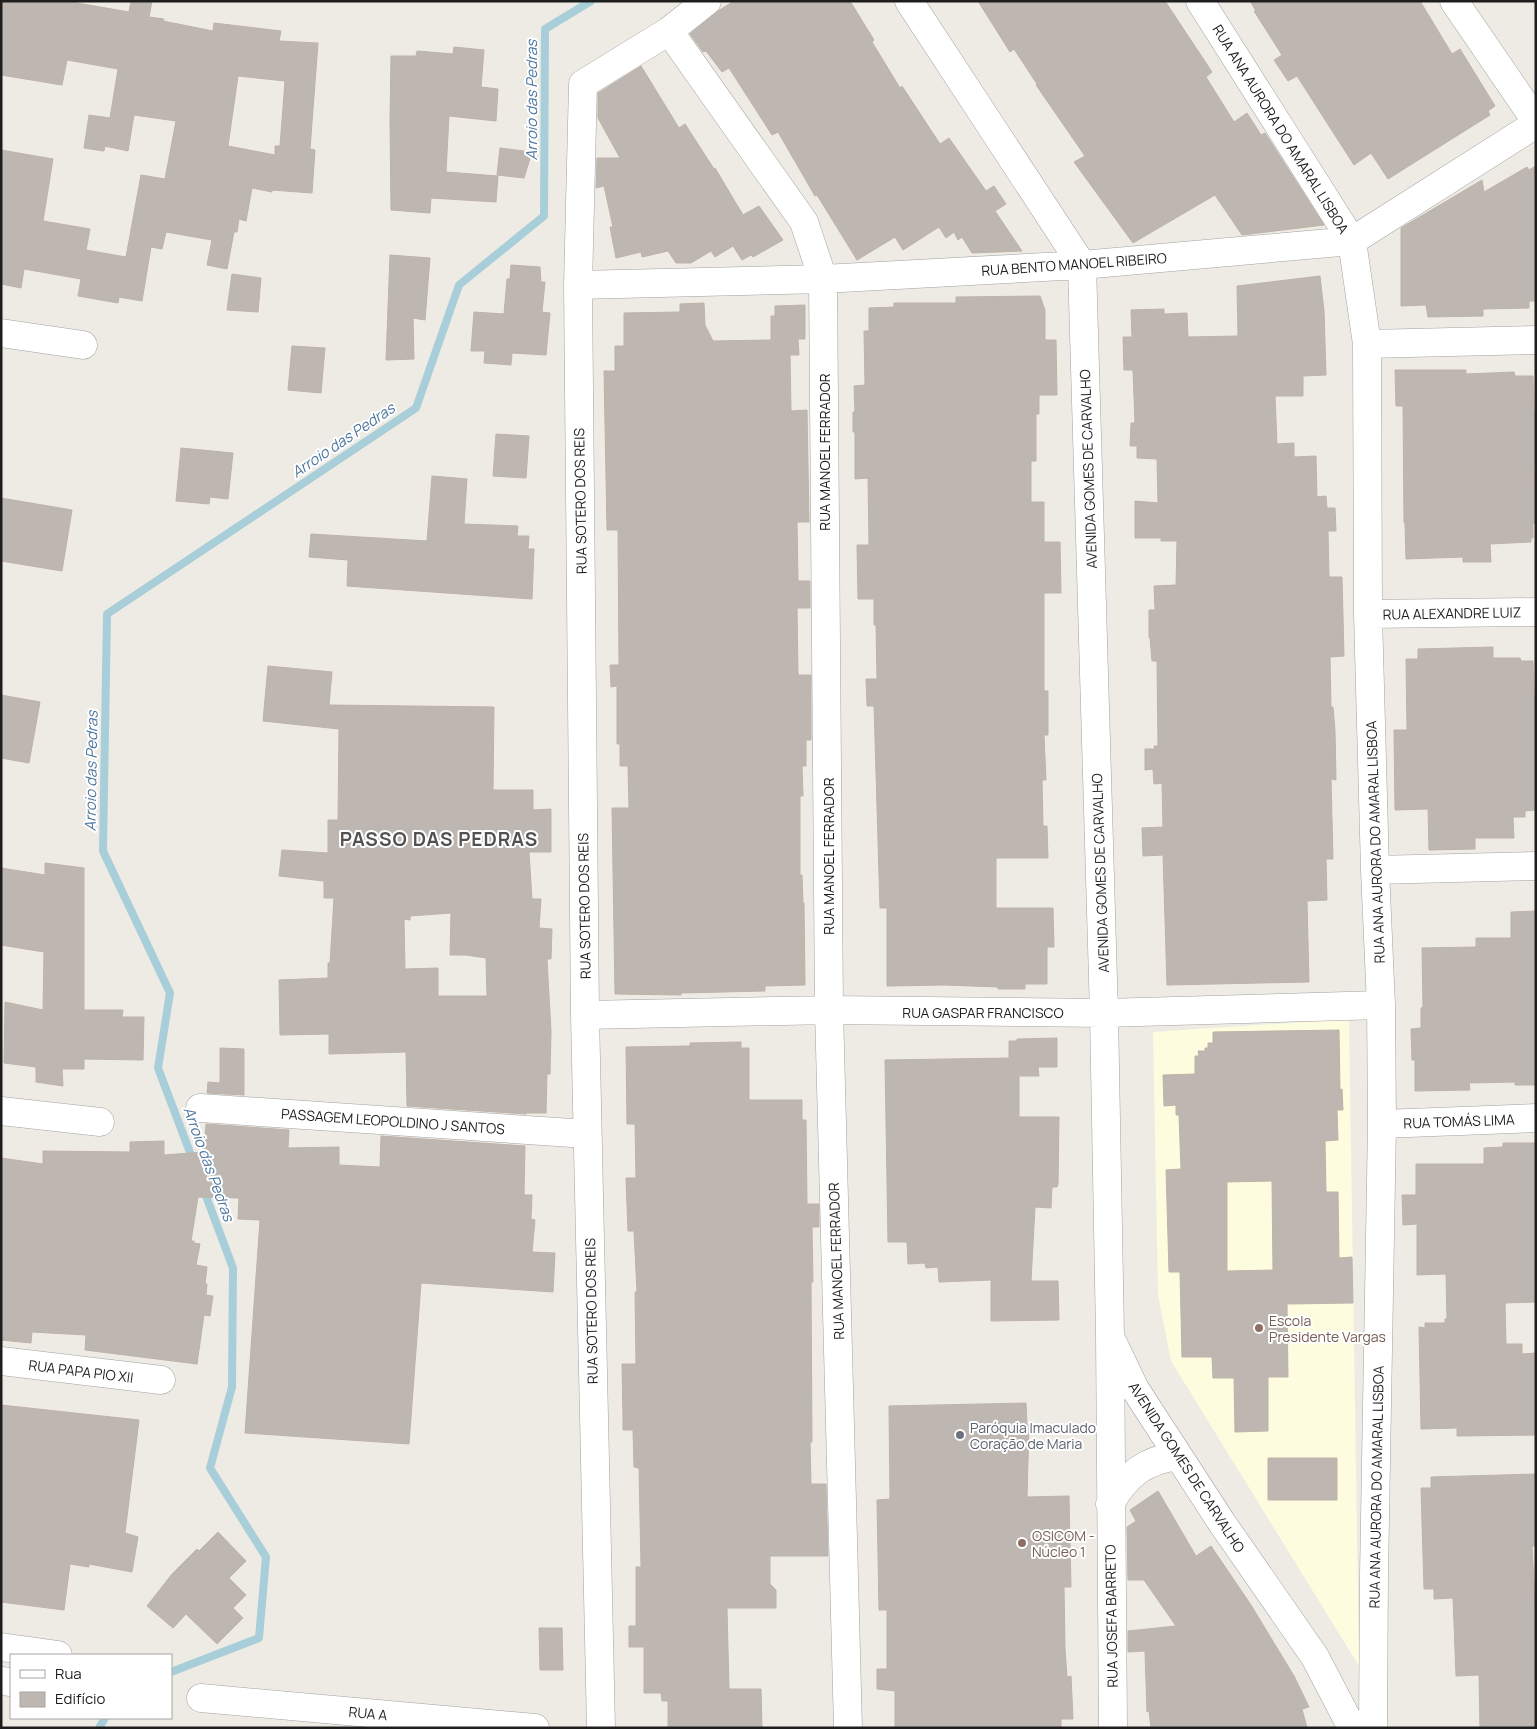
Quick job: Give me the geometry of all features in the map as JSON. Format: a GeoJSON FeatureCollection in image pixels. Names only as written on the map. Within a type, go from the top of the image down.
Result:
{"type":"FeatureCollection","features":[{"type":"Feature","properties":{"kind":"street"},"geometry":{"type":"LineString","coordinates":[[669,31],[706,1]]}},
{"type":"Feature","properties":{"kind":"street"},"geometry":{"type":"LineString","coordinates":[[909,1],[1082,265]]}},
{"type":"Feature","properties":{"kind":"street","name":"RUA ANA AURORA DO AMARAL LISBOA"},"geometry":{"type":"LineString","coordinates":[[1200,1],[1352,241],[1367,344],[1368,614],[1375,870],[1381,1004],[1382,1124],[1374,1556],[1374,1728]]}},
{"type":"Feature","properties":{"kind":"street"},"geometry":{"type":"LineString","coordinates":[[1454,1],[1536,122]]}},
{"type":"Feature","properties":{"kind":"street","name":"RUA SOTERO DOS REIS"},"geometry":{"type":"LineString","coordinates":[[601,1728],[585,1015],[578,285],[583,84],[669,31]]}},
{"type":"Feature","properties":{"kind":"street","name":"RUA MANOEL FERRADOR"},"geometry":{"type":"LineString","coordinates":[[669,31],[804,222],[823,279],[829,1010],[848,1728]]}},
{"type":"Feature","properties":{"kind":"street","name":"RUA BENTO MANOEL RIBEIRO"},"geometry":{"type":"LineString","coordinates":[[578,285],[823,279],[1082,265],[1352,241],[1536,122]]}},
{"type":"Feature","properties":{"kind":"street","name":"AVENIDA GOMES DE CARVALHO"},"geometry":{"type":"LineString","coordinates":[[1082,265],[1104,1013],[1110,1335],[1135,1389],[1222,1523],[1315,1657],[1352,1728]]}},
{"type":"Feature","properties":{"kind":"street"},"geometry":{"type":"LineString","coordinates":[[1,332],[83,345]]}},
{"type":"Feature","properties":{"kind":"street"},"geometry":{"type":"LineString","coordinates":[[1367,344],[1536,340]]}},
{"type":"Feature","properties":{"kind":"street","name":"RUA ALEXANDRE LUIZ"},"geometry":{"type":"LineString","coordinates":[[1368,614],[1536,612]]}},
{"type":"Feature","properties":{"kind":"street"},"geometry":{"type":"LineString","coordinates":[[1375,870],[1536,866]]}},
{"type":"Feature","properties":{"kind":"street","name":"RUA GASPAR FRANCISCO"},"geometry":{"type":"LineString","coordinates":[[585,1015],[829,1010],[1104,1013],[1381,1004]]}},
{"type":"Feature","properties":{"kind":"street","name":"PASSAGEM LEOPOLDINO J SANTOS"},"geometry":{"type":"LineString","coordinates":[[200,1108],[587,1134]]}},
{"type":"Feature","properties":{"kind":"street"},"geometry":{"type":"LineString","coordinates":[[1,1111],[100,1122]]}},
{"type":"Feature","properties":{"kind":"street","name":"RUA TOMÁS LIMA"},"geometry":{"type":"LineString","coordinates":[[1382,1124],[1536,1118]]}},
{"type":"Feature","properties":{"kind":"street","name":"RUA JOSEFA BARRETO"},"geometry":{"type":"LineString","coordinates":[[1110,1335],[1112,1728]]}},
{"type":"Feature","properties":{"kind":"street","name":"RUA PAPA PIO XII"},"geometry":{"type":"LineString","coordinates":[[1,1361],[162,1380]]}},
{"type":"Feature","properties":{"kind":"street"},"geometry":{"type":"LineString","coordinates":[[1110,1504],[1128,1477],[1142,1467],[1166,1458],[1178,1456]]}},
{"type":"Feature","properties":{"kind":"street"},"geometry":{"type":"LineString","coordinates":[[1,1647],[51,1654]]}},
{"type":"Feature","properties":{"kind":"street","name":"RUA A"},"geometry":{"type":"LineString","coordinates":[[200,1698],[534,1728]]}},
{"type":"Feature","properties":{"kind":"shaded area","name":"Escola Presidente Vargas"},"geometry":{"type":"Polygon","coordinates":[[[1349,1019],[1359,1666],[1171,1361],[1158,1295],[1153,1032],[1349,1019]]]}},
{"type":"Feature","properties":{"kind":"building"},"geometry":{"type":"Polygon","coordinates":[[[1,1],[77,1],[77,3],[129,12],[131,1],[152,1],[149,17],[164,19],[163,21],[213,31],[214,23],[281,31],[279,41],[318,43],[310,149],[315,150],[312,193],[272,190],[272,192],[252,188],[246,221],[239,219],[237,232],[234,232],[227,269],[207,265],[212,240],[166,232],[162,249],[151,247],[142,301],[119,297],[118,303],[78,296],[81,279],[24,269],[21,288],[1,284],[1,150],[53,159],[43,221],[90,229],[86,250],[126,257],[141,175],[165,179],[176,121],[134,115],[128,151],[105,146],[104,151],[84,148],[89,115],[110,118],[118,69],[67,60],[62,85],[1,75],[1,1]],[[238,76],[228,146],[275,155],[275,146],[280,146],[285,81],[238,76]]]}},
{"type":"Feature","properties":{"kind":"building"},"geometry":{"type":"Polygon","coordinates":[[[734,1],[850,1],[900,88],[902,86],[940,144],[949,138],[986,191],[994,186],[1006,204],[995,211],[1022,251],[972,253],[962,237],[958,240],[954,232],[946,238],[939,227],[903,250],[895,237],[857,260],[817,195],[815,196],[778,132],[772,135],[729,68],[722,72],[706,51],[703,52],[690,34],[718,11],[734,1]]]}},
{"type":"Feature","properties":{"kind":"building"},"geometry":{"type":"Polygon","coordinates":[[[978,1],[1165,1],[1212,72],[1206,77],[1234,122],[1247,113],[1261,135],[1265,133],[1324,225],[1242,235],[1215,195],[1133,243],[1074,162],[1085,156],[1036,85],[1014,49],[1010,52],[978,1]]]}},
{"type":"Feature","properties":{"kind":"building"},"geometry":{"type":"Polygon","coordinates":[[[1250,1],[1420,1],[1452,54],[1460,49],[1495,106],[1488,111],[1490,115],[1388,179],[1371,153],[1354,165],[1297,76],[1288,81],[1274,60],[1282,55],[1254,11],[1256,11],[1250,1]]]}},
{"type":"Feature","properties":{"kind":"building"},"geometry":{"type":"Polygon","coordinates":[[[454,47],[484,50],[481,87],[498,89],[496,121],[449,116],[446,172],[498,176],[496,202],[431,198],[430,213],[391,210],[391,56],[416,56],[417,51],[453,54],[454,47]]]}},
{"type":"Feature","properties":{"kind":"building"},"geometry":{"type":"Polygon","coordinates":[[[641,66],[679,128],[685,124],[715,168],[743,215],[759,206],[783,240],[753,257],[751,255],[742,260],[733,246],[715,257],[711,251],[691,263],[676,263],[668,251],[642,257],[641,252],[616,258],[610,227],[613,227],[604,186],[596,188],[597,158],[620,158],[598,118],[598,93],[641,66]]]}},
{"type":"Feature","properties":{"kind":"building"},"geometry":{"type":"Polygon","coordinates":[[[500,148],[532,152],[524,178],[497,175],[500,148]]]}},
{"type":"Feature","properties":{"kind":"building"},"geometry":{"type":"Polygon","coordinates":[[[1536,166],[1536,301],[1529,301],[1529,308],[1483,309],[1483,316],[1428,317],[1426,305],[1401,306],[1401,228],[1482,180],[1484,192],[1527,167],[1529,170],[1536,166]]]}},
{"type":"Feature","properties":{"kind":"building"},"geometry":{"type":"Polygon","coordinates":[[[390,255],[430,258],[425,320],[413,318],[414,359],[386,360],[390,255]]]}},
{"type":"Feature","properties":{"kind":"building"},"geometry":{"type":"Polygon","coordinates":[[[511,265],[540,267],[541,282],[545,282],[542,312],[550,313],[546,355],[512,353],[511,365],[484,363],[485,351],[471,351],[474,312],[504,314],[507,279],[510,279],[511,265]]]}},
{"type":"Feature","properties":{"kind":"building"},"geometry":{"type":"Polygon","coordinates":[[[232,274],[261,278],[258,312],[227,310],[232,274]]]}},
{"type":"Feature","properties":{"kind":"building"},"geometry":{"type":"Polygon","coordinates":[[[1320,276],[1324,311],[1326,375],[1303,376],[1303,396],[1275,396],[1277,444],[1294,443],[1294,457],[1316,456],[1317,497],[1326,496],[1327,508],[1335,508],[1336,531],[1328,531],[1329,577],[1342,577],[1344,656],[1330,657],[1336,780],[1331,779],[1333,859],[1326,859],[1327,900],[1307,901],[1309,982],[1167,985],[1163,855],[1143,856],[1142,828],[1163,827],[1162,783],[1154,784],[1153,769],[1145,770],[1145,749],[1155,749],[1154,746],[1158,746],[1157,661],[1152,661],[1149,638],[1149,610],[1155,610],[1154,586],[1176,585],[1177,541],[1161,541],[1161,538],[1135,538],[1135,501],[1158,503],[1157,459],[1137,458],[1137,446],[1130,446],[1131,423],[1135,423],[1133,370],[1124,370],[1123,337],[1132,337],[1131,310],[1164,309],[1164,314],[1187,313],[1188,337],[1238,336],[1237,286],[1320,276]]]}},
{"type":"Feature","properties":{"kind":"building"},"geometry":{"type":"Polygon","coordinates":[[[1040,296],[1045,310],[1045,340],[1056,340],[1057,395],[1039,395],[1039,414],[1036,414],[1036,461],[1031,461],[1031,502],[1044,502],[1044,542],[1060,542],[1061,593],[1044,593],[1044,691],[1048,691],[1048,735],[1044,735],[1046,780],[1042,780],[1043,826],[1047,826],[1048,858],[996,858],[996,908],[1053,908],[1054,947],[1047,947],[1047,984],[1025,984],[1025,989],[945,985],[887,986],[887,908],[880,908],[874,706],[867,706],[866,679],[877,679],[876,625],[874,625],[874,599],[858,599],[857,545],[869,545],[868,478],[855,479],[855,432],[853,432],[853,412],[855,412],[854,386],[865,385],[864,331],[869,331],[869,308],[894,307],[894,303],[956,303],[956,297],[1040,296]]]}},
{"type":"Feature","properties":{"kind":"building"},"geometry":{"type":"Polygon","coordinates":[[[704,303],[705,325],[713,341],[771,340],[771,316],[775,316],[775,306],[805,305],[805,339],[798,339],[799,355],[790,355],[791,411],[807,410],[809,522],[797,522],[798,581],[810,581],[810,608],[797,608],[798,675],[811,675],[811,740],[806,740],[806,766],[802,766],[803,796],[800,796],[800,875],[802,875],[804,903],[805,985],[765,986],[765,991],[681,993],[681,995],[615,994],[612,808],[629,808],[628,766],[620,766],[620,744],[617,744],[617,686],[611,687],[610,665],[619,665],[618,530],[607,530],[604,371],[615,371],[615,346],[624,346],[624,313],[680,312],[680,304],[704,303]]]}},
{"type":"Feature","properties":{"kind":"building"},"geometry":{"type":"Polygon","coordinates":[[[292,346],[325,348],[321,393],[288,390],[292,346]]]}},
{"type":"Feature","properties":{"kind":"building"},"geometry":{"type":"Polygon","coordinates":[[[1395,370],[1466,370],[1466,374],[1514,372],[1515,376],[1533,376],[1534,412],[1536,412],[1536,464],[1534,464],[1536,523],[1533,523],[1533,538],[1531,538],[1531,542],[1490,544],[1491,562],[1463,562],[1463,557],[1406,559],[1403,406],[1396,406],[1395,370]]]}},
{"type":"Feature","properties":{"kind":"building"},"geometry":{"type":"Polygon","coordinates":[[[496,434],[529,436],[526,478],[493,476],[496,434]]]}},
{"type":"Feature","properties":{"kind":"building"},"geometry":{"type":"Polygon","coordinates":[[[181,448],[233,453],[228,499],[210,497],[209,504],[176,501],[181,448]]]}},
{"type":"Feature","properties":{"kind":"building"},"geometry":{"type":"Polygon","coordinates":[[[432,476],[467,479],[464,524],[518,526],[517,536],[529,536],[528,549],[534,549],[532,599],[347,586],[348,560],[309,557],[311,534],[427,541],[432,476]]]}},
{"type":"Feature","properties":{"kind":"building"},"geometry":{"type":"Polygon","coordinates":[[[1,498],[72,510],[62,571],[1,561],[1,498]]]}},
{"type":"Feature","properties":{"kind":"building"},"geometry":{"type":"Polygon","coordinates":[[[1493,647],[1493,658],[1520,658],[1521,661],[1533,661],[1534,696],[1536,696],[1536,810],[1525,811],[1525,817],[1513,817],[1514,838],[1475,838],[1475,849],[1429,850],[1428,809],[1395,810],[1394,730],[1407,730],[1406,659],[1418,659],[1418,649],[1493,647]]]}},
{"type":"Feature","properties":{"kind":"building"},"geometry":{"type":"Polygon","coordinates":[[[268,666],[332,672],[329,705],[494,707],[493,790],[533,790],[533,810],[551,809],[551,852],[529,852],[532,899],[541,899],[539,928],[552,929],[551,959],[547,959],[551,1031],[550,1074],[547,1074],[546,1113],[526,1114],[407,1106],[406,1052],[329,1054],[329,1034],[280,1035],[279,980],[328,978],[334,898],[324,898],[324,881],[279,876],[282,850],[328,853],[328,820],[338,820],[339,729],[263,721],[268,666]],[[451,913],[410,916],[410,920],[404,919],[405,969],[438,968],[438,996],[487,996],[486,958],[450,955],[451,913]]]}},
{"type":"Feature","properties":{"kind":"building"},"geometry":{"type":"Polygon","coordinates":[[[1,695],[40,702],[29,763],[1,758],[1,695]]]}},
{"type":"Feature","properties":{"kind":"building"},"geometry":{"type":"Polygon","coordinates":[[[45,863],[84,868],[84,1010],[123,1010],[122,1017],[144,1017],[143,1060],[84,1059],[84,1069],[62,1069],[63,1086],[36,1082],[36,1067],[4,1063],[5,1002],[43,1010],[44,952],[1,945],[1,868],[45,875],[45,863]]]}},
{"type":"Feature","properties":{"kind":"building"},"geometry":{"type":"Polygon","coordinates":[[[1536,911],[1536,1085],[1515,1085],[1515,1082],[1469,1083],[1470,1090],[1415,1091],[1415,1060],[1412,1060],[1411,1029],[1421,1028],[1421,1008],[1423,1007],[1422,948],[1476,947],[1476,938],[1511,938],[1511,912],[1536,911]]]}},
{"type":"Feature","properties":{"kind":"building"},"geometry":{"type":"Polygon","coordinates":[[[1339,1030],[1340,1090],[1342,1089],[1343,1110],[1337,1110],[1338,1140],[1325,1141],[1326,1192],[1338,1192],[1339,1258],[1352,1257],[1353,1303],[1287,1304],[1288,1377],[1268,1377],[1268,1431],[1235,1432],[1234,1378],[1213,1378],[1212,1357],[1182,1357],[1180,1272],[1169,1272],[1166,1170],[1181,1169],[1179,1115],[1176,1115],[1176,1105],[1164,1106],[1163,1075],[1195,1074],[1195,1056],[1199,1056],[1198,1051],[1205,1051],[1205,1048],[1208,1048],[1208,1043],[1213,1043],[1213,1032],[1339,1030]],[[1272,1181],[1227,1182],[1227,1271],[1273,1270],[1272,1181]]]}},
{"type":"Feature","properties":{"kind":"building"},"geometry":{"type":"Polygon","coordinates":[[[1057,1038],[1057,1067],[1038,1067],[1039,1076],[1019,1076],[1019,1117],[1059,1117],[1058,1184],[1057,1187],[1052,1187],[1051,1208],[1035,1207],[1031,1281],[1058,1281],[1059,1320],[991,1321],[991,1280],[939,1282],[938,1267],[926,1268],[925,1263],[908,1264],[907,1242],[888,1242],[885,1060],[1009,1058],[1009,1041],[1057,1038]]]}},
{"type":"Feature","properties":{"kind":"building"},"geometry":{"type":"Polygon","coordinates":[[[741,1042],[741,1048],[749,1048],[749,1100],[802,1100],[802,1120],[806,1120],[807,1204],[819,1204],[819,1227],[812,1227],[811,1484],[826,1484],[828,1556],[770,1556],[770,1584],[776,1590],[776,1608],[727,1608],[729,1689],[761,1689],[762,1728],[668,1728],[668,1701],[662,1701],[661,1693],[644,1693],[644,1647],[629,1647],[629,1626],[636,1626],[636,1567],[641,1567],[639,1468],[634,1467],[633,1430],[623,1430],[622,1364],[636,1364],[635,1292],[637,1292],[634,1231],[628,1231],[626,1178],[636,1178],[635,1124],[627,1124],[626,1047],[690,1046],[690,1043],[741,1042]]]}},
{"type":"Feature","properties":{"kind":"building"},"geometry":{"type":"Polygon","coordinates":[[[220,1048],[244,1049],[244,1095],[207,1093],[208,1082],[220,1083],[220,1048]]]}},
{"type":"Feature","properties":{"kind":"building"},"geometry":{"type":"Polygon","coordinates":[[[206,1124],[289,1130],[288,1148],[339,1147],[339,1165],[380,1167],[381,1136],[525,1146],[524,1195],[532,1195],[531,1219],[535,1220],[532,1252],[555,1253],[553,1292],[421,1283],[409,1444],[245,1433],[260,1220],[238,1219],[239,1198],[198,1197],[191,1241],[200,1244],[196,1265],[207,1267],[206,1295],[213,1296],[210,1316],[204,1315],[197,1364],[85,1350],[86,1335],[32,1332],[31,1343],[1,1340],[1,1158],[43,1164],[43,1151],[130,1152],[130,1142],[164,1141],[164,1155],[204,1152],[206,1124]]]}},
{"type":"Feature","properties":{"kind":"building"},"geometry":{"type":"Polygon","coordinates":[[[1503,1143],[1536,1143],[1536,1302],[1505,1303],[1506,1344],[1522,1344],[1522,1354],[1536,1353],[1536,1435],[1457,1436],[1457,1428],[1421,1429],[1419,1327],[1425,1328],[1425,1323],[1445,1323],[1445,1319],[1447,1319],[1446,1274],[1417,1275],[1417,1224],[1403,1225],[1402,1195],[1416,1195],[1416,1164],[1484,1164],[1484,1148],[1503,1147],[1503,1143]]]}},
{"type":"Feature","properties":{"kind":"building"},"geometry":{"type":"Polygon","coordinates":[[[1026,1403],[1027,1425],[1029,1425],[1027,1497],[1069,1496],[1071,1587],[1064,1587],[1065,1649],[1067,1677],[1071,1676],[1073,1719],[1061,1719],[1061,1728],[895,1728],[895,1691],[877,1689],[877,1669],[887,1669],[887,1610],[879,1610],[877,1500],[890,1499],[889,1406],[1026,1403]]]}},
{"type":"Feature","properties":{"kind":"building"},"geometry":{"type":"Polygon","coordinates":[[[1,1405],[139,1420],[125,1533],[138,1537],[132,1572],[89,1564],[89,1567],[70,1564],[64,1610],[1,1602],[1,1405]]]}},
{"type":"Feature","properties":{"kind":"building"},"geometry":{"type":"Polygon","coordinates":[[[1268,1458],[1337,1458],[1337,1500],[1268,1500],[1268,1458]]]}},
{"type":"Feature","properties":{"kind":"building"},"geometry":{"type":"Polygon","coordinates":[[[1536,1474],[1536,1546],[1532,1546],[1536,1620],[1536,1728],[1480,1728],[1479,1675],[1456,1676],[1453,1598],[1434,1599],[1434,1589],[1424,1589],[1421,1488],[1431,1488],[1431,1477],[1536,1474]]]}},
{"type":"Feature","properties":{"kind":"building"},"geometry":{"type":"Polygon","coordinates":[[[1158,1491],[1196,1556],[1211,1546],[1251,1605],[1294,1676],[1309,1707],[1302,1709],[1307,1728],[1151,1728],[1149,1711],[1147,1712],[1145,1651],[1128,1652],[1128,1631],[1176,1626],[1144,1580],[1128,1580],[1127,1527],[1136,1521],[1130,1510],[1158,1491]]]}},
{"type":"Feature","properties":{"kind":"building"},"geometry":{"type":"Polygon","coordinates":[[[218,1532],[246,1561],[229,1578],[246,1595],[233,1608],[243,1618],[217,1644],[186,1614],[173,1628],[147,1606],[172,1574],[197,1549],[199,1551],[218,1532]]]}},
{"type":"Feature","properties":{"kind":"building"},"geometry":{"type":"Polygon","coordinates":[[[539,1628],[562,1628],[563,1670],[540,1670],[539,1628]]]}},
{"type":"Feature","properties":{"kind":"waterway","name":"Arroio das Pedras"},"geometry":{"type":"LineString","coordinates":[[194,1163],[158,1068],[170,993],[103,851],[107,614],[416,408],[459,285],[544,216],[545,29],[591,1]]}},
{"type":"Feature","properties":{"kind":"waterway","name":"Arroio das Pedras"},"geometry":{"type":"LineString","coordinates":[[172,1672],[259,1638],[266,1557],[210,1468],[232,1387],[233,1268],[203,1188]]}},
{"type":"Feature","properties":{"kind":"waterway","name":"Arroio das Pedras"},"geometry":{"type":"LineString","coordinates":[[99,1728],[104,1719]]}},
{"type":"Feature","properties":{"kind":"place","name":"Escola Presidente Vargas"},"geometry":{"type":"Point","coordinates":[1259,1328]}},
{"type":"Feature","properties":{"kind":"place","name":"Paróquia Imaculado Coração de Maria"},"geometry":{"type":"Point","coordinates":[960,1435]}},
{"type":"Feature","properties":{"kind":"place","name":"OSICOM - Núcleo 1"},"geometry":{"type":"Point","coordinates":[1022,1543]}},
{"type":"Feature","properties":{"kind":"district","name":"PASSO DAS PEDRAS"},"geometry":{"type":"Point","coordinates":[439,839]}}]}
